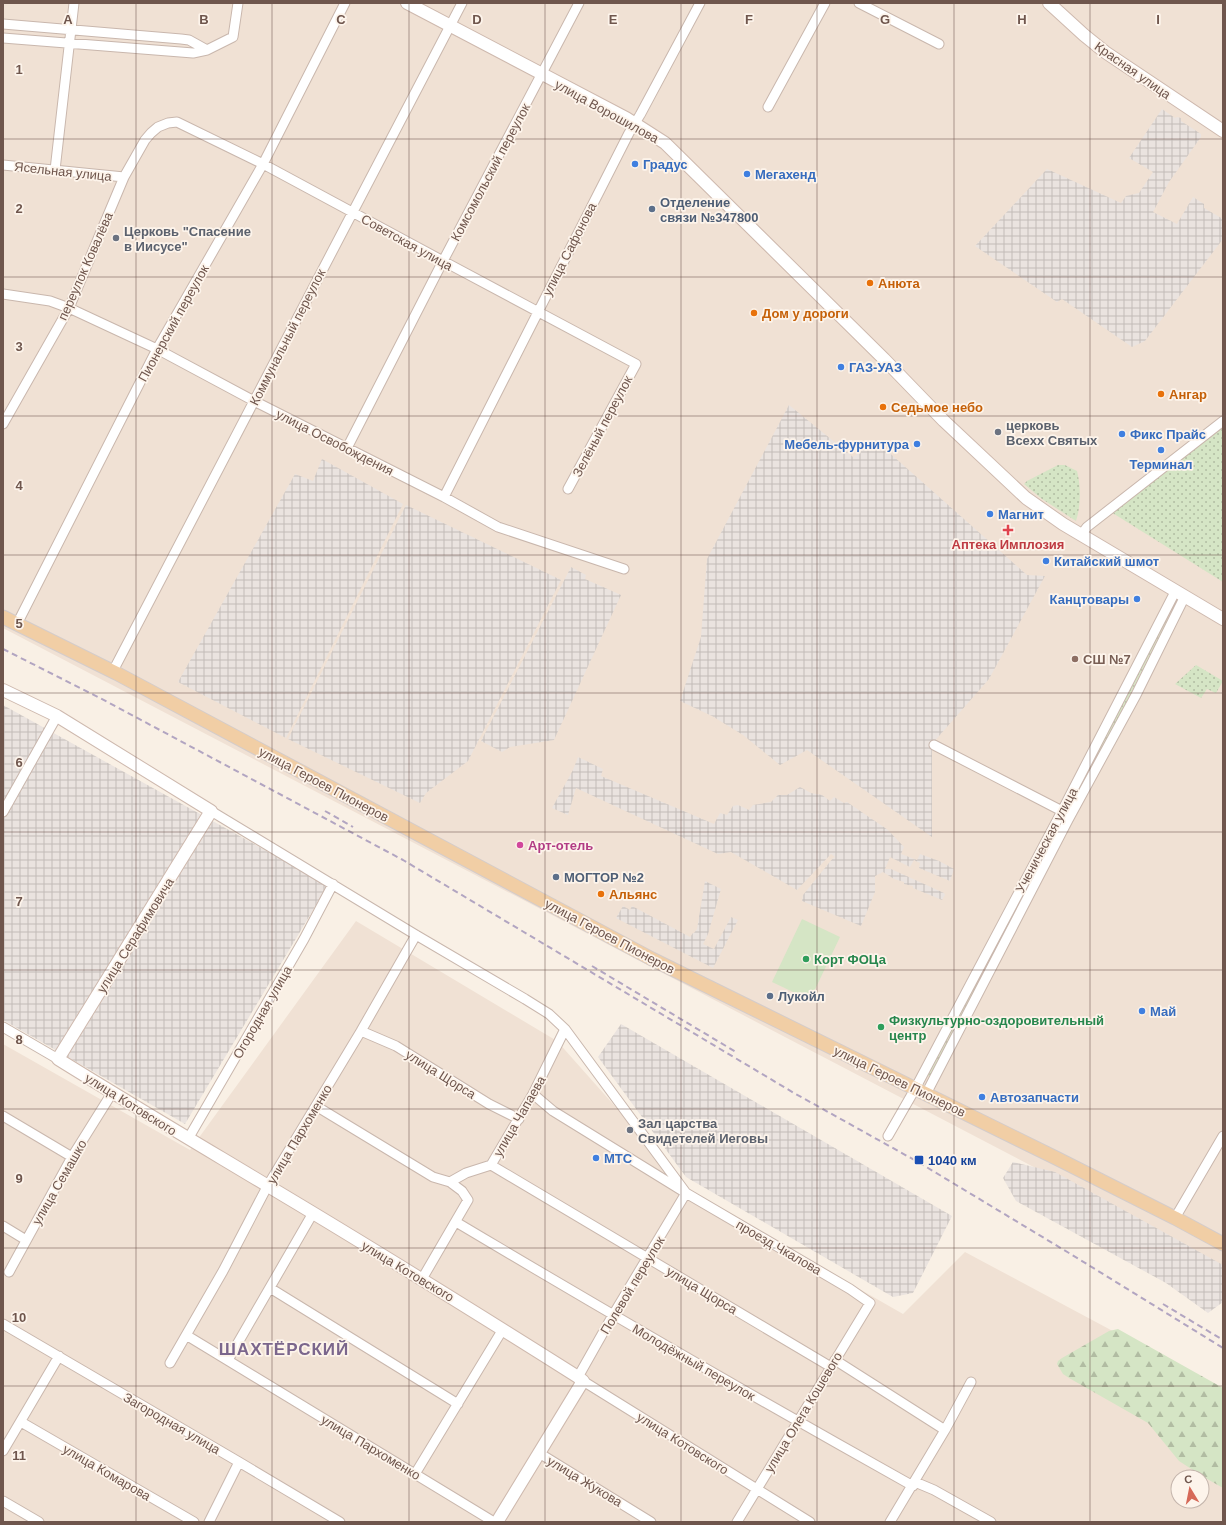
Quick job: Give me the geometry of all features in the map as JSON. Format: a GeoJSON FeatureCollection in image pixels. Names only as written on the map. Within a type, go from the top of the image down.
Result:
{"type":"FeatureCollection","features":[{"type":"Feature","properties":{"kind":"main road","name":"улица Героев Пионеров"},"geometry":{"type":"LineString","coordinates":[[3,617],[113,671],[638,951],[1176,1218],[1223,1244]]}},
{"type":"Feature","properties":{"kind":"street"},"geometry":{"type":"LineString","coordinates":[[55,170],[74,3]]}},
{"type":"Feature","properties":{"kind":"street"},"geometry":{"type":"LineString","coordinates":[[3,38],[187,54],[207,50],[233,37],[238,3]]}},
{"type":"Feature","properties":{"kind":"street","name":"Пионерский переулок"},"geometry":{"type":"LineString","coordinates":[[16,624],[157,349],[263,164],[345,3]]}},
{"type":"Feature","properties":{"kind":"street","name":"улица Ворошилова"},"geometry":{"type":"LineString","coordinates":[[407,3],[635,123],[665,143],[884,359],[944,421],[1015,489],[1042,511],[1223,619]]}},
{"type":"Feature","properties":{"kind":"street","name":"Коммунальный переулок"},"geometry":{"type":"LineString","coordinates":[[113,671],[462,3]]}},
{"type":"Feature","properties":{"kind":"street","name":"Комсомольский переулок"},"geometry":{"type":"LineString","coordinates":[[347,448],[443,261],[579,3]]}},
{"type":"Feature","properties":{"kind":"street","name":"улица Сафонова"},"geometry":{"type":"LineString","coordinates":[[444,497],[629,133],[700,3]]}},
{"type":"Feature","properties":{"kind":"street"},"geometry":{"type":"LineString","coordinates":[[768,107],[825,3]]}},
{"type":"Feature","properties":{"kind":"street"},"geometry":{"type":"LineString","coordinates":[[859,3],[939,44]]}},
{"type":"Feature","properties":{"kind":"street","name":"Красная улица"},"geometry":{"type":"LineString","coordinates":[[1049,3],[1105,52],[1223,131]]}},
{"type":"Feature","properties":{"kind":"street"},"geometry":{"type":"LineString","coordinates":[[3,24],[181,38],[207,50]]}},
{"type":"Feature","properties":{"kind":"street","name":"Советская улица"},"geometry":{"type":"LineString","coordinates":[[177,122],[263,164],[443,261],[538,310],[636,364]]}},
{"type":"Feature","properties":{"kind":"street","name":"переулок Ковалёва"},"geometry":{"type":"LineString","coordinates":[[3,424],[69,308],[124,177],[145,140],[158,127],[177,122]]}},
{"type":"Feature","properties":{"kind":"street","name":"Ясельная улица"},"geometry":{"type":"LineString","coordinates":[[3,165],[124,177]]}},
{"type":"Feature","properties":{"kind":"street","name":"улица Освобождения"},"geometry":{"type":"LineString","coordinates":[[3,294],[50,301],[69,308],[157,349],[254,401],[498,526],[624,569]]}},
{"type":"Feature","properties":{"kind":"street","name":"Зелёный переулок"},"geometry":{"type":"LineString","coordinates":[[568,489],[636,364]]}},
{"type":"Feature","properties":{"kind":"street"},"geometry":{"type":"LineString","coordinates":[[1081,535],[1087,527],[1223,421]]}},
{"type":"Feature","properties":{"kind":"street","name":"Ученическая улица"},"geometry":{"type":"LineString","coordinates":[[921,1091],[1062,811],[1181,593]]}},
{"type":"Feature","properties":{"kind":"street","name":"Ученическая улица"},"geometry":{"type":"LineString","coordinates":[[921,1091],[1136,695],[1181,593]]}},
{"type":"Feature","properties":{"kind":"street"},"geometry":{"type":"LineString","coordinates":[[3,690],[57,716],[416,935],[525,999],[549,1014],[565,1029]]}},
{"type":"Feature","properties":{"kind":"street"},"geometry":{"type":"LineString","coordinates":[[3,812],[57,716]]}},
{"type":"Feature","properties":{"kind":"street"},"geometry":{"type":"LineString","coordinates":[[934,745],[1062,811]]}},
{"type":"Feature","properties":{"kind":"street","name":"улица Серафимовича"},"geometry":{"type":"LineString","coordinates":[[58,1059],[211,810]]}},
{"type":"Feature","properties":{"kind":"street","name":"Огородная улица"},"geometry":{"type":"LineString","coordinates":[[188,1139],[304,939],[333,884]]}},
{"type":"Feature","properties":{"kind":"street","name":"улица Пархоменко"},"geometry":{"type":"LineString","coordinates":[[170,1363],[223,1270],[268,1185],[361,1031],[416,935]]}},
{"type":"Feature","properties":{"kind":"street","name":"улица Котовского"},"geometry":{"type":"LineString","coordinates":[[3,1026],[422,1279],[810,1522]]}},
{"type":"Feature","properties":{"kind":"street","name":"улица Чапаева"},"geometry":{"type":"LineString","coordinates":[[450,1182],[466,1172],[490,1165],[534,1094],[565,1029]]}},
{"type":"Feature","properties":{"kind":"street","name":"проезд Чкалова"},"geometry":{"type":"LineString","coordinates":[[565,1029],[686,1193]]}},
{"type":"Feature","properties":{"kind":"street","name":"улица Щорса"},"geometry":{"type":"LineString","coordinates":[[361,1031],[396,1046],[489,1104],[519,1119]]}},
{"type":"Feature","properties":{"kind":"street"},"geometry":{"type":"LineString","coordinates":[[888,1136],[921,1091]]}},
{"type":"Feature","properties":{"kind":"street","name":"улица Семашко"},"geometry":{"type":"LineString","coordinates":[[9,1272],[72,1157],[112,1093]]}},
{"type":"Feature","properties":{"kind":"street","name":"проезд Чкалова"},"geometry":{"type":"LineString","coordinates":[[534,1094],[553,1111],[686,1193],[850,1289],[870,1303]]}},
{"type":"Feature","properties":{"kind":"street"},"geometry":{"type":"LineString","coordinates":[[316,1106],[434,1177],[450,1182],[462,1191],[468,1200],[422,1279]]}},
{"type":"Feature","properties":{"kind":"street"},"geometry":{"type":"LineString","coordinates":[[4,1120],[72,1157]]}},
{"type":"Feature","properties":{"kind":"street"},"geometry":{"type":"LineString","coordinates":[[1176,1218],[1223,1136]]}},
{"type":"Feature","properties":{"kind":"street","name":"улица Щорса"},"geometry":{"type":"LineString","coordinates":[[490,1165],[647,1258],[833,1363],[945,1430]]}},
{"type":"Feature","properties":{"kind":"street","name":"Полевой переулок"},"geometry":{"type":"LineString","coordinates":[[497,1522],[539,1453],[581,1379],[613,1315],[686,1193]]}},
{"type":"Feature","properties":{"kind":"street"},"geometry":{"type":"LineString","coordinates":[[228,1360],[313,1213]]}},
{"type":"Feature","properties":{"kind":"street","name":"Молодёжный переулок"},"geometry":{"type":"LineString","coordinates":[[456,1222],[613,1315],[799,1422],[914,1484]]}},
{"type":"Feature","properties":{"kind":"street"},"geometry":{"type":"LineString","coordinates":[[3,1226],[26,1240]]}},
{"type":"Feature","properties":{"kind":"street"},"geometry":{"type":"LineString","coordinates":[[270,1288],[458,1404]]}},
{"type":"Feature","properties":{"kind":"street","name":"улица Олега Кошевого"},"geometry":{"type":"LineString","coordinates":[[738,1522],[870,1303]]}},
{"type":"Feature","properties":{"kind":"street","name":"Загородная улица"},"geometry":{"type":"LineString","coordinates":[[3,1324],[340,1522]]}},
{"type":"Feature","properties":{"kind":"street"},"geometry":{"type":"LineString","coordinates":[[415,1474],[502,1329]]}},
{"type":"Feature","properties":{"kind":"street","name":"улица Пархоменко"},"geometry":{"type":"LineString","coordinates":[[186,1335],[494,1522]]}},
{"type":"Feature","properties":{"kind":"street"},"geometry":{"type":"LineString","coordinates":[[3,1451],[59,1356]]}},
{"type":"Feature","properties":{"kind":"street"},"geometry":{"type":"LineString","coordinates":[[890,1522],[914,1484],[971,1382]]}},
{"type":"Feature","properties":{"kind":"street","name":"улица Комарова"},"geometry":{"type":"LineString","coordinates":[[21,1422],[194,1522]]}},
{"type":"Feature","properties":{"kind":"street","name":"улица Жукова"},"geometry":{"type":"LineString","coordinates":[[539,1453],[651,1522]]}},
{"type":"Feature","properties":{"kind":"street"},"geometry":{"type":"LineString","coordinates":[[209,1522],[239,1462]]}},
{"type":"Feature","properties":{"kind":"street"},"geometry":{"type":"LineString","coordinates":[[914,1484],[934,1490],[991,1522]]}},
{"type":"Feature","properties":{"kind":"street"},"geometry":{"type":"LineString","coordinates":[[3,1501],[39,1522]]}},
{"type":"Feature","properties":{"kind":"shaded area"},"geometry":{"type":"Polygon","coordinates":[[[3,3],[1223,3],[1223,1266],[3,628],[3,3]]]}},
{"type":"Feature","properties":{"kind":"shaded area"},"geometry":{"type":"Polygon","coordinates":[[[1162,109],[1175,118],[1181,118],[1181,121],[1201,134],[1201,137],[1169,182],[1153,212],[1177,224],[1193,197],[1204,204],[1204,208],[1223,219],[1223,239],[1145,341],[1132,347],[1062,299],[1057,302],[975,246],[1047,169],[1121,203],[1126,196],[1139,193],[1153,172],[1129,158],[1162,109]]]}},
{"type":"Feature","properties":{"kind":"shaded area"},"geometry":{"type":"Polygon","coordinates":[[[789,405],[853,457],[875,440],[1027,575],[1045,576],[989,679],[932,744],[932,837],[807,750],[780,765],[743,735],[712,716],[680,701],[701,637],[707,559],[789,405]]]}},
{"type":"Feature","properties":{"kind":"shaded area"},"geometry":{"type":"Polygon","coordinates":[[[322,459],[403,504],[286,738],[178,682],[295,474],[313,481],[322,459]]]}},
{"type":"Feature","properties":{"kind":"shaded area"},"geometry":{"type":"Polygon","coordinates":[[[406,505],[561,580],[468,761],[426,793],[420,803],[288,739],[406,505]]]}},
{"type":"Feature","properties":{"kind":"shaded area"},"geometry":{"type":"Polygon","coordinates":[[[571,567],[586,575],[585,579],[621,595],[554,740],[510,747],[502,752],[481,741],[571,567]]]}},
{"type":"Feature","properties":{"kind":"shaded area"},"geometry":{"type":"Polygon","coordinates":[[[3,705],[328,885],[185,1124],[3,1020],[3,705]]]}},
{"type":"Feature","properties":{"kind":"shaded area"},"geometry":{"type":"Polygon","coordinates":[[[578,757],[603,769],[601,776],[714,824],[720,813],[727,815],[733,806],[738,805],[749,810],[753,805],[771,802],[778,795],[787,795],[800,787],[811,793],[822,795],[830,801],[834,797],[844,803],[847,802],[888,830],[904,847],[901,854],[917,860],[920,854],[939,861],[954,869],[950,881],[919,868],[920,863],[914,860],[910,867],[890,857],[885,869],[891,869],[944,893],[945,895],[942,900],[913,888],[913,886],[904,884],[904,882],[894,879],[883,872],[875,876],[875,892],[861,926],[802,901],[803,895],[835,857],[831,854],[797,890],[731,852],[718,854],[576,788],[568,815],[552,808],[573,770],[578,757]]]}},
{"type":"Feature","properties":{"kind":"shaded area"},"geometry":{"type":"Polygon","coordinates":[[[705,881],[721,889],[708,934],[703,944],[714,949],[731,917],[738,920],[713,968],[616,918],[623,906],[630,910],[632,906],[690,937],[697,929],[705,881]]]}},
{"type":"Feature","properties":{"kind":"shaded area"},"geometry":{"type":"Polygon","coordinates":[[[356,921],[557,1041],[692,1193],[903,1314],[965,1252],[1223,1390],[1223,1522],[3,1522],[3,1044],[190,1150],[356,921]]]}},
{"type":"Feature","properties":{"kind":"shaded area"},"geometry":{"type":"Polygon","coordinates":[[[621,1024],[952,1216],[913,1293],[893,1297],[686,1177],[598,1057],[621,1024]]]}},
{"type":"Feature","properties":{"kind":"shaded area"},"geometry":{"type":"Polygon","coordinates":[[[1013,1162],[1055,1172],[1223,1265],[1223,1302],[1208,1313],[1166,1283],[1016,1201],[1003,1178],[1013,1162]]]}},
{"type":"Feature","properties":{"kind":"green space"},"geometry":{"type":"Polygon","coordinates":[[[1223,426],[1223,582],[1111,512],[1223,426]]]}},
{"type":"Feature","properties":{"kind":"green space"},"geometry":{"type":"Polygon","coordinates":[[[1058,465],[1065,465],[1077,471],[1080,496],[1076,521],[1042,499],[1024,484],[1058,465]]]}},
{"type":"Feature","properties":{"kind":"green space"},"geometry":{"type":"Polygon","coordinates":[[[1166,617],[1168,618],[1068,820],[930,1077],[928,1076],[1166,617]]]}},
{"type":"Feature","properties":{"kind":"green space"},"geometry":{"type":"Polygon","coordinates":[[[1196,665],[1223,681],[1216,693],[1207,689],[1201,698],[1175,684],[1196,665]]]}},
{"type":"Feature","properties":{"kind":"green space","name":"Корт ФОЦа"},"geometry":{"type":"Polygon","coordinates":[[[802,919],[840,937],[810,1000],[772,982],[802,919]]]}},
{"type":"Feature","properties":{"kind":"green space"},"geometry":{"type":"Polygon","coordinates":[[[1118,1329],[1223,1388],[1223,1488],[1210,1481],[1210,1469],[1191,1469],[1179,1461],[1148,1423],[1063,1374],[1057,1364],[1058,1361],[1109,1331],[1118,1329]]]}},
{"type":"Feature","properties":{"kind":"railway"},"geometry":{"type":"LineString","coordinates":[[3,649],[100,698],[403,860],[794,1093],[918,1162],[1223,1348]]}},
{"type":"Feature","properties":{"kind":"railway"},"geometry":{"type":"LineString","coordinates":[[325,811],[353,827]]}},
{"type":"Feature","properties":{"kind":"railway"},"geometry":{"type":"LineString","coordinates":[[592,966],[736,1052]]}},
{"type":"Feature","properties":{"kind":"railway"},"geometry":{"type":"LineString","coordinates":[[1163,1304],[1223,1340]]}},
{"type":"Feature","properties":{"kind":"place","name":"Градус"},"geometry":{"type":"Point","coordinates":[635,164]}},
{"type":"Feature","properties":{"kind":"place","name":"Мегахенд"},"geometry":{"type":"Point","coordinates":[747,174]}},
{"type":"Feature","properties":{"kind":"place","name":"Отделение связи №347800"},"geometry":{"type":"Point","coordinates":[652,209]}},
{"type":"Feature","properties":{"kind":"place","name":"Церковь \"Спасение в Иисусе\""},"geometry":{"type":"Point","coordinates":[116,238]}},
{"type":"Feature","properties":{"kind":"place","name":"Анюта"},"geometry":{"type":"Point","coordinates":[870,283]}},
{"type":"Feature","properties":{"kind":"place","name":"Дом у дороги"},"geometry":{"type":"Point","coordinates":[754,313]}},
{"type":"Feature","properties":{"kind":"place","name":"ГАЗ-УАЗ"},"geometry":{"type":"Point","coordinates":[841,367]}},
{"type":"Feature","properties":{"kind":"place","name":"Ангар"},"geometry":{"type":"Point","coordinates":[1161,394]}},
{"type":"Feature","properties":{"kind":"place","name":"Cедьмое небо"},"geometry":{"type":"Point","coordinates":[883,407]}},
{"type":"Feature","properties":{"kind":"place","name":"церковь Всехх Святых"},"geometry":{"type":"Point","coordinates":[998,432]}},
{"type":"Feature","properties":{"kind":"place","name":"Фикс Прайс"},"geometry":{"type":"Point","coordinates":[1122,434]}},
{"type":"Feature","properties":{"kind":"place","name":"Мебель-фурнитура"},"geometry":{"type":"Point","coordinates":[917,444]}},
{"type":"Feature","properties":{"kind":"place","name":"Терминал"},"geometry":{"type":"Point","coordinates":[1161,450]}},
{"type":"Feature","properties":{"kind":"place","name":"Магнит"},"geometry":{"type":"Point","coordinates":[990,514]}},
{"type":"Feature","properties":{"kind":"place","name":"Аптека Имплозия"},"geometry":{"type":"Point","coordinates":[1008,530]}},
{"type":"Feature","properties":{"kind":"place","name":"Китайский шмот"},"geometry":{"type":"Point","coordinates":[1046,561]}},
{"type":"Feature","properties":{"kind":"place","name":"Канцтовары"},"geometry":{"type":"Point","coordinates":[1137,599]}},
{"type":"Feature","properties":{"kind":"place","name":"СШ №7"},"geometry":{"type":"Point","coordinates":[1075,659]}},
{"type":"Feature","properties":{"kind":"place","name":"Арт-отель"},"geometry":{"type":"Point","coordinates":[520,845]}},
{"type":"Feature","properties":{"kind":"place","name":"МОГТОР №2"},"geometry":{"type":"Point","coordinates":[556,877]}},
{"type":"Feature","properties":{"kind":"place","name":"Альянс"},"geometry":{"type":"Point","coordinates":[601,894]}},
{"type":"Feature","properties":{"kind":"place","name":"Корт ФОЦа"},"geometry":{"type":"Point","coordinates":[806,959]}},
{"type":"Feature","properties":{"kind":"place","name":"Лукойл"},"geometry":{"type":"Point","coordinates":[770,996]}},
{"type":"Feature","properties":{"kind":"place","name":"Май"},"geometry":{"type":"Point","coordinates":[1142,1011]}},
{"type":"Feature","properties":{"kind":"place","name":"Физкультурно-оздоровительный центр"},"geometry":{"type":"Point","coordinates":[881,1027]}},
{"type":"Feature","properties":{"kind":"place","name":"Автозапчасти"},"geometry":{"type":"Point","coordinates":[982,1097]}},
{"type":"Feature","properties":{"kind":"place","name":"Зал царства Свидетелей Иеговы"},"geometry":{"type":"Point","coordinates":[630,1130]}},
{"type":"Feature","properties":{"kind":"place","name":"МТС"},"geometry":{"type":"Point","coordinates":[596,1158]}},
{"type":"Feature","properties":{"kind":"place","name":"1040 км"},"geometry":{"type":"Point","coordinates":[919,1160]}},
{"type":"Feature","properties":{"kind":"district","name":"ШАХТЁРСКИЙ"},"geometry":{"type":"Point","coordinates":[284,1349]}}]}
